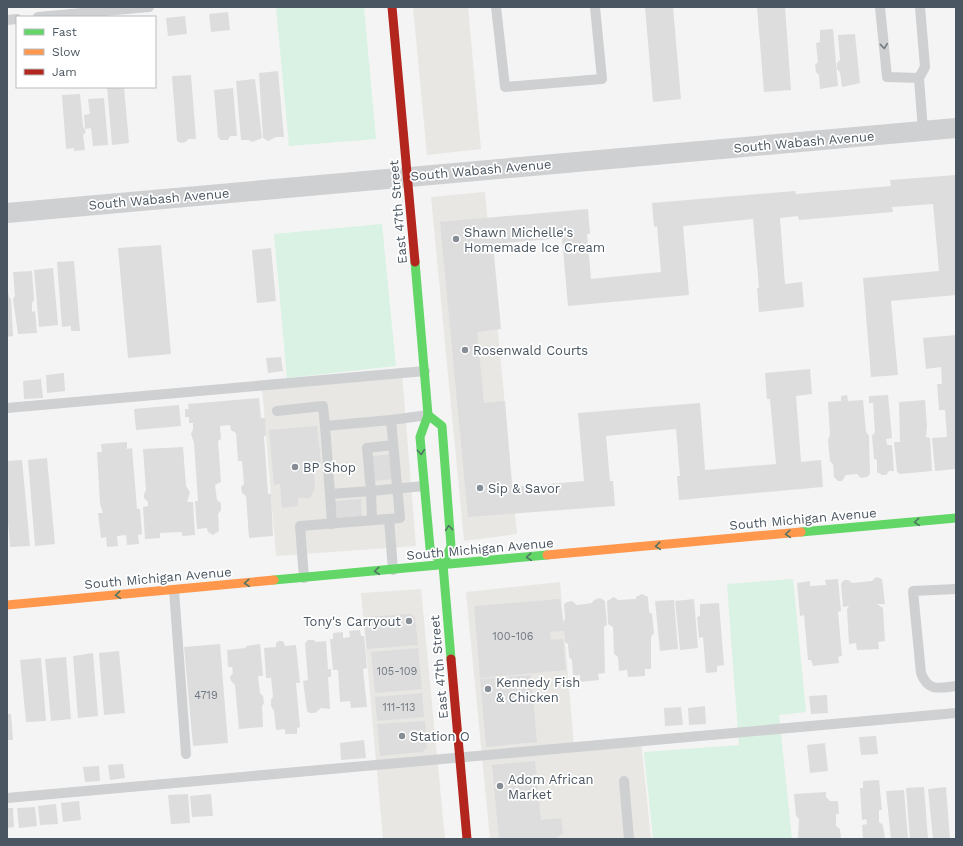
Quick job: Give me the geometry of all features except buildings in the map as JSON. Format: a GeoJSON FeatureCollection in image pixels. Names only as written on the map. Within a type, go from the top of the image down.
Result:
{"type":"FeatureCollection","features":[{"type":"Feature","properties":{"kind":"main road","name":"East 47th Street"},"geometry":{"type":"LineString","coordinates":[[392,7],[428,415],[420,437],[424,486],[430,548],[443,565]]}},
{"type":"Feature","properties":{"kind":"main road","name":"East 47th Street"},"geometry":{"type":"LineString","coordinates":[[428,415],[442,426],[451,546],[443,565],[467,839]]}},
{"type":"Feature","properties":{"kind":"main road","name":"South Michigan Avenue"},"geometry":{"type":"LineString","coordinates":[[7,605],[956,518]]}},
{"type":"Feature","properties":{"kind":"street","name":"South Wabash Avenue"},"geometry":{"type":"LineString","coordinates":[[7,213],[956,128]]}},
{"type":"Feature","properties":{"kind":"lane"},"geometry":{"type":"LineString","coordinates":[[49,16],[149,7]]}},
{"type":"Feature","properties":{"kind":"lane"},"geometry":{"type":"LineString","coordinates":[[496,7],[505,86],[602,78],[595,7]]}},
{"type":"Feature","properties":{"kind":"lane"},"geometry":{"type":"LineString","coordinates":[[880,7],[887,77],[919,78]]}},
{"type":"Feature","properties":{"kind":"lane"},"geometry":{"type":"LineString","coordinates":[[920,7],[925,67],[919,78],[924,131]]}},
{"type":"Feature","properties":{"kind":"lane"},"geometry":{"type":"LineString","coordinates":[[7,408],[425,371]]}},
{"type":"Feature","properties":{"kind":"lane"},"geometry":{"type":"LineString","coordinates":[[277,411],[323,406],[332,524]]}},
{"type":"Feature","properties":{"kind":"lane"},"geometry":{"type":"LineString","coordinates":[[325,426],[428,415]]}},
{"type":"Feature","properties":{"kind":"lane"},"geometry":{"type":"LineString","coordinates":[[304,578],[300,526],[400,518],[391,420]]}},
{"type":"Feature","properties":{"kind":"lane"},"geometry":{"type":"LineString","coordinates":[[372,520],[367,448],[393,445]]}},
{"type":"Feature","properties":{"kind":"lane"},"geometry":{"type":"LineString","coordinates":[[330,494],[424,486]]}},
{"type":"Feature","properties":{"kind":"lane"},"geometry":{"type":"LineString","coordinates":[[389,519],[393,570]]}},
{"type":"Feature","properties":{"kind":"lane"},"geometry":{"type":"LineString","coordinates":[[956,589],[913,591],[921,674],[924,682],[934,688],[956,686]]}},
{"type":"Feature","properties":{"kind":"lane"},"geometry":{"type":"LineString","coordinates":[[174,590],[186,754]]}},
{"type":"Feature","properties":{"kind":"lane"},"geometry":{"type":"LineString","coordinates":[[7,798],[460,756],[956,713]]}},
{"type":"Feature","properties":{"kind":"lane"},"geometry":{"type":"LineString","coordinates":[[624,781],[630,839]]}},
{"type":"Feature","properties":{"kind":"shaded area"},"geometry":{"type":"Polygon","coordinates":[[[413,7],[468,7],[481,149],[427,155],[413,7]]]}},
{"type":"Feature","properties":{"kind":"shaded area"},"geometry":{"type":"Polygon","coordinates":[[[485,192],[517,534],[464,541],[431,197],[485,192]]]}},
{"type":"Feature","properties":{"kind":"shaded area"},"geometry":{"type":"Polygon","coordinates":[[[402,373],[416,546],[276,556],[262,386],[402,373]]]}},
{"type":"Feature","properties":{"kind":"shaded area"},"geometry":{"type":"Polygon","coordinates":[[[560,582],[574,746],[641,741],[651,839],[490,839],[466,592],[560,582]]]}},
{"type":"Feature","properties":{"kind":"shaded area"},"geometry":{"type":"Polygon","coordinates":[[[421,589],[445,839],[383,839],[361,593],[421,589]]]}},
{"type":"Feature","properties":{"kind":"green space"},"geometry":{"type":"Polygon","coordinates":[[[276,7],[364,7],[376,139],[289,146],[276,7]]]}},
{"type":"Feature","properties":{"kind":"green space"},"geometry":{"type":"Polygon","coordinates":[[[382,224],[396,366],[287,378],[274,234],[382,224]]]}},
{"type":"Feature","properties":{"kind":"green space"},"geometry":{"type":"Polygon","coordinates":[[[793,579],[806,712],[779,715],[792,839],[653,839],[644,752],[739,745],[727,584],[793,579]]]}},
{"type":"Feature","properties":{"kind":"traffic: fast"},"geometry":{"type":"LineString","coordinates":[[415,262],[428,415],[420,437],[430,548],[443,565]]}},
{"type":"Feature","properties":{"kind":"traffic: fast"},"geometry":{"type":"LineString","coordinates":[[428,415],[442,426],[451,546],[443,565],[451,659]]}},
{"type":"Feature","properties":{"kind":"traffic: fast"},"geometry":{"type":"LineString","coordinates":[[801,532],[956,518]]}},
{"type":"Feature","properties":{"kind":"traffic: fast"},"geometry":{"type":"LineString","coordinates":[[274,580],[547,555]]}},
{"type":"Feature","properties":{"kind":"traffic: slow"},"geometry":{"type":"LineString","coordinates":[[547,555],[801,532]]}},
{"type":"Feature","properties":{"kind":"traffic: slow"},"geometry":{"type":"LineString","coordinates":[[7,605],[274,580]]}},
{"type":"Feature","properties":{"kind":"traffic: jam"},"geometry":{"type":"LineString","coordinates":[[392,7],[415,262]]}},
{"type":"Feature","properties":{"kind":"traffic: jam"},"geometry":{"type":"LineString","coordinates":[[451,659],[467,839]]}},
{"type":"Feature","properties":{"kind":"place","name":"Shawn Michelle's Homemade Ice Cream"},"geometry":{"type":"Point","coordinates":[456,239]}},
{"type":"Feature","properties":{"kind":"place","name":"Rosenwald Courts"},"geometry":{"type":"Point","coordinates":[465,350]}},
{"type":"Feature","properties":{"kind":"place","name":"BP Shop"},"geometry":{"type":"Point","coordinates":[295,467]}},
{"type":"Feature","properties":{"kind":"place","name":"Sip & Savor"},"geometry":{"type":"Point","coordinates":[480,488]}},
{"type":"Feature","properties":{"kind":"place","name":"Tony's Carryout"},"geometry":{"type":"Point","coordinates":[409,621]}},
{"type":"Feature","properties":{"kind":"place","name":"Kennedy Fish & Chicken"},"geometry":{"type":"Point","coordinates":[488,689]}},
{"type":"Feature","properties":{"kind":"place","name":"Station O"},"geometry":{"type":"Point","coordinates":[402,736]}},
{"type":"Feature","properties":{"kind":"place","name":"Adom African Market"},"geometry":{"type":"Point","coordinates":[500,786]}}]}
